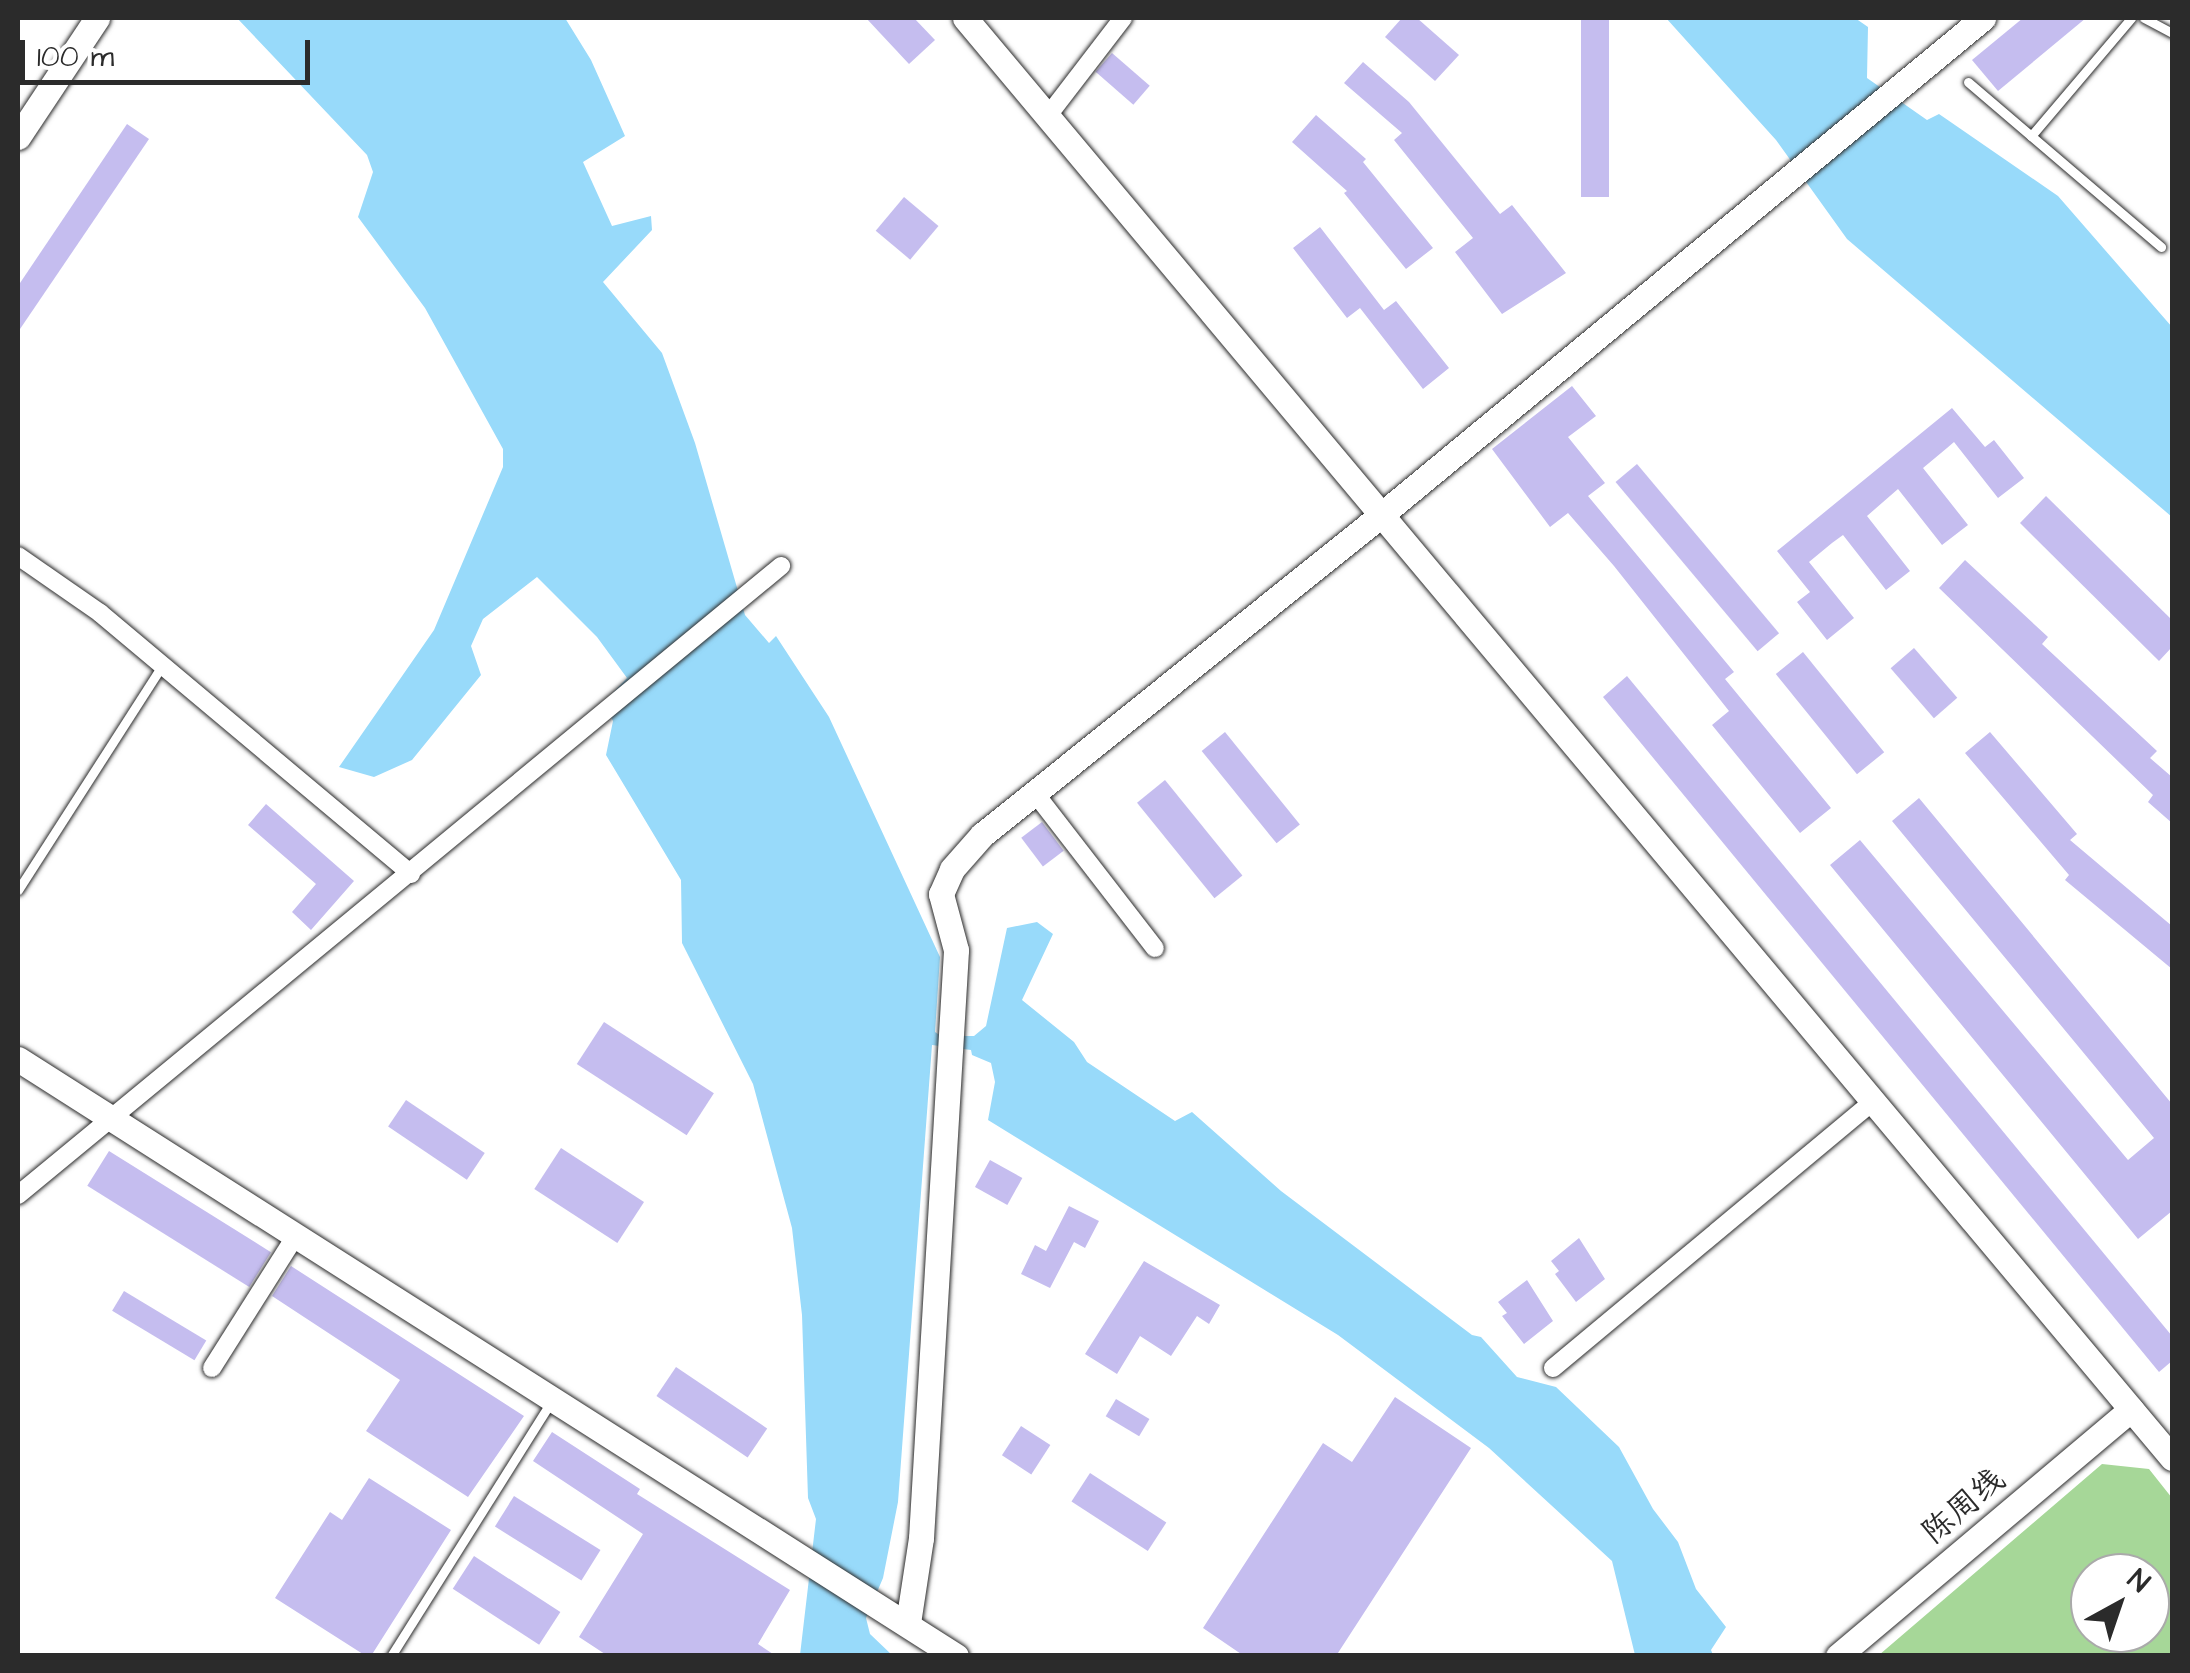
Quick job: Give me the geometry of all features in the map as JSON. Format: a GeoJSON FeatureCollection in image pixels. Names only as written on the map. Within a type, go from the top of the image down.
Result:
{"type":"FeatureCollection","features":[{"type":"Feature","properties":{"kind":"street"},"geometry":{"type":"LineString","coordinates":[[18,137],[97,18]]}},
{"type":"Feature","properties":{"kind":"street"},"geometry":{"type":"LineString","coordinates":[[965,18],[2172,1458]]}},
{"type":"Feature","properties":{"kind":"street"},"geometry":{"type":"LineString","coordinates":[[1047,116],[1123,18]]}},
{"type":"Feature","properties":{"kind":"street"},"geometry":{"type":"LineString","coordinates":[[898,1616],[921,1538],[956,950],[941,894],[952,869],[982,836],[1035,792],[1381,514],[1983,18]]}},
{"type":"Feature","properties":{"kind":"street"},"geometry":{"type":"LineString","coordinates":[[18,556],[100,613],[411,874]]}},
{"type":"Feature","properties":{"kind":"street"},"geometry":{"type":"LineString","coordinates":[[18,1195],[781,566]]}},
{"type":"Feature","properties":{"kind":"street"},"geometry":{"type":"LineString","coordinates":[[1035,792],[1155,948]]}},
{"type":"Feature","properties":{"kind":"street"},"geometry":{"type":"LineString","coordinates":[[18,1059],[956,1656]]}},
{"type":"Feature","properties":{"kind":"street"},"geometry":{"type":"LineString","coordinates":[[1552,1368],[1873,1101]]}},
{"type":"Feature","properties":{"kind":"street"},"geometry":{"type":"LineString","coordinates":[[212,1368],[296,1234]]}},
{"type":"Feature","properties":{"kind":"street","name":"陈周线"},"geometry":{"type":"LineString","coordinates":[[1838,1656],[2131,1409]]}},
{"type":"Feature","properties":{"kind":"lane"},"geometry":{"type":"LineString","coordinates":[[2031,136],[2131,18]]}},
{"type":"Feature","properties":{"kind":"lane"},"geometry":{"type":"LineString","coordinates":[[2144,18],[2172,33]]}},
{"type":"Feature","properties":{"kind":"lane"},"geometry":{"type":"LineString","coordinates":[[1968,82],[2162,247]]}},
{"type":"Feature","properties":{"kind":"lane"},"geometry":{"type":"LineString","coordinates":[[18,890],[162,666]]}},
{"type":"Feature","properties":{"kind":"lane"},"geometry":{"type":"LineString","coordinates":[[392,1656],[554,1397]]}},
{"type":"Feature","properties":{"kind":"green space"},"geometry":{"type":"Polygon","coordinates":[[[2102,1464],[2149,1469],[2172,1498],[2172,1655],[1879,1655],[2102,1464]]]}},
{"type":"Feature","properties":{"kind":"water"},"geometry":{"type":"Polygon","coordinates":[[[237,18],[565,18],[591,60],[625,136],[583,162],[612,226],[651,216],[652,230],[603,282],[662,353],[695,443],[745,615],[769,643],[776,636],[829,717],[940,957],[935,1032],[941,1036],[974,1036],[986,1026],[1007,928],[1037,922],[1053,934],[1022,1000],[1074,1042],[1087,1062],[1175,1121],[1192,1112],[1281,1191],[1472,1335],[1481,1337],[1517,1377],[1556,1387],[1619,1447],[1653,1509],[1678,1542],[1696,1589],[1726,1627],[1711,1650],[1713,1655],[1635,1655],[1612,1561],[1489,1448],[1338,1335],[988,1120],[995,1082],[991,1063],[972,1055],[971,1050],[932,1045],[898,1502],[883,1578],[866,1618],[870,1634],[892,1655],[800,1655],[816,1519],[808,1498],[802,1315],[792,1228],[753,1084],[682,943],[681,880],[606,755],[613,721],[603,703],[627,678],[597,637],[537,577],[483,619],[471,646],[481,675],[412,760],[374,777],[339,767],[434,630],[503,467],[503,449],[425,308],[358,217],[373,172],[367,155],[237,18]]]}},
{"type":"Feature","properties":{"kind":"water"},"geometry":{"type":"Polygon","coordinates":[[[1666,18],[1855,18],[1868,27],[1867,78],[1927,120],[1939,114],[2058,196],[2172,327],[2172,517],[1847,239],[1776,140],[1666,18]]]}},
{"type":"Feature","properties":{"kind":"building"},"geometry":{"type":"Polygon","coordinates":[[[866,18],[914,18],[935,40],[909,64],[866,18]]]}},
{"type":"Feature","properties":{"kind":"building"},"geometry":{"type":"Polygon","coordinates":[[[1402,18],[1417,18],[1459,55],[1435,81],[1385,37],[1402,18]]]}},
{"type":"Feature","properties":{"kind":"building"},"geometry":{"type":"Polygon","coordinates":[[[1581,18],[1609,18],[1609,197],[1581,197],[1581,18]]]}},
{"type":"Feature","properties":{"kind":"building"},"geometry":{"type":"Polygon","coordinates":[[[2023,18],[2086,18],[1998,91],[1972,60],[2023,18]]]}},
{"type":"Feature","properties":{"kind":"building"},"geometry":{"type":"Polygon","coordinates":[[[1112,53],[1150,86],[1133,105],[1096,72],[1112,53]]]}},
{"type":"Feature","properties":{"kind":"building"},"geometry":{"type":"Polygon","coordinates":[[[1363,62],[1409,102],[1500,214],[1512,205],[1566,273],[1502,314],[1455,252],[1473,238],[1394,140],[1402,133],[1344,83],[1363,62]]]}},
{"type":"Feature","properties":{"kind":"building"},"geometry":{"type":"Polygon","coordinates":[[[1316,115],[1366,159],[1363,162],[1433,248],[1406,269],[1344,193],[1347,191],[1292,142],[1316,115]]]}},
{"type":"Feature","properties":{"kind":"building"},"geometry":{"type":"Polygon","coordinates":[[[127,124],[149,139],[18,332],[18,286],[127,124]]]}},
{"type":"Feature","properties":{"kind":"building"},"geometry":{"type":"Polygon","coordinates":[[[904,197],[938,226],[910,260],[876,231],[904,197]]]}},
{"type":"Feature","properties":{"kind":"building"},"geometry":{"type":"Polygon","coordinates":[[[1320,227],[1384,310],[1396,301],[1449,368],[1423,389],[1360,308],[1347,318],[1293,248],[1320,227]]]}},
{"type":"Feature","properties":{"kind":"building"},"geometry":{"type":"Polygon","coordinates":[[[1572,386],[1596,416],[1568,437],[1605,483],[1588,496],[1734,672],[1725,679],[1831,808],[1800,833],[1712,725],[1729,711],[1614,566],[1568,513],[1550,527],[1492,449],[1572,386]]]}},
{"type":"Feature","properties":{"kind":"building"},"geometry":{"type":"Polygon","coordinates":[[[1952,408],[1985,447],[1994,440],[2024,478],[1998,498],[1954,442],[1923,468],[1968,525],[1942,545],[1898,489],[1867,516],[1910,571],[1886,590],[1843,535],[1809,562],[1854,618],[1827,640],[1797,602],[1810,592],[1777,551],[1952,408]]]}},
{"type":"Feature","properties":{"kind":"building"},"geometry":{"type":"Polygon","coordinates":[[[1637,464],[1779,633],[1758,651],[1616,482],[1637,464]]]}},
{"type":"Feature","properties":{"kind":"building"},"geometry":{"type":"Polygon","coordinates":[[[2046,496],[2172,620],[2172,647],[2159,661],[2020,523],[2046,496]]]}},
{"type":"Feature","properties":{"kind":"building"},"geometry":{"type":"Polygon","coordinates":[[[1965,560],[2048,637],[2042,644],[2157,751],[2150,758],[2172,777],[2172,823],[2148,802],[2153,795],[1939,588],[1965,560]]]}},
{"type":"Feature","properties":{"kind":"building"},"geometry":{"type":"Polygon","coordinates":[[[1914,648],[1957,698],[1934,718],[1891,668],[1914,648]]]}},
{"type":"Feature","properties":{"kind":"building"},"geometry":{"type":"Polygon","coordinates":[[[1803,652],[1884,752],[1857,774],[1776,674],[1803,652]]]}},
{"type":"Feature","properties":{"kind":"building"},"geometry":{"type":"Polygon","coordinates":[[[1627,676],[2172,1336],[2172,1361],[2159,1372],[1603,697],[1627,676]]]}},
{"type":"Feature","properties":{"kind":"building"},"geometry":{"type":"Polygon","coordinates":[[[1225,732],[1300,824],[1277,843],[1202,751],[1225,732]]]}},
{"type":"Feature","properties":{"kind":"building"},"geometry":{"type":"Polygon","coordinates":[[[1990,732],[2077,834],[2070,840],[2172,926],[2172,969],[2065,880],[2069,875],[1965,753],[1990,732]]]}},
{"type":"Feature","properties":{"kind":"building"},"geometry":{"type":"Polygon","coordinates":[[[1165,780],[1242,876],[1214,898],[1137,803],[1165,780]]]}},
{"type":"Feature","properties":{"kind":"building"},"geometry":{"type":"Polygon","coordinates":[[[1919,798],[2172,1104],[2172,1211],[2138,1239],[1830,865],[1860,840],[2128,1160],[2154,1138],[1892,821],[1919,798]]]}},
{"type":"Feature","properties":{"kind":"building"},"geometry":{"type":"Polygon","coordinates":[[[266,804],[354,881],[311,930],[292,912],[316,884],[248,825],[266,804]]]}},
{"type":"Feature","properties":{"kind":"building"},"geometry":{"type":"Polygon","coordinates":[[[1042,822],[1064,851],[1043,866],[1021,838],[1042,822]]]}},
{"type":"Feature","properties":{"kind":"building"},"geometry":{"type":"Polygon","coordinates":[[[604,1022],[714,1093],[687,1135],[577,1064],[604,1022]]]}},
{"type":"Feature","properties":{"kind":"building"},"geometry":{"type":"Polygon","coordinates":[[[406,1100],[485,1153],[467,1180],[388,1127],[406,1100]]]}},
{"type":"Feature","properties":{"kind":"building"},"geometry":{"type":"Polygon","coordinates":[[[561,1148],[644,1202],[617,1243],[534,1189],[561,1148]]]}},
{"type":"Feature","properties":{"kind":"building"},"geometry":{"type":"Polygon","coordinates":[[[109,1151],[271,1252],[249,1287],[87,1186],[109,1151]]]}},
{"type":"Feature","properties":{"kind":"building"},"geometry":{"type":"Polygon","coordinates":[[[990,1160],[1022,1178],[1007,1205],[975,1187],[990,1160]]]}},
{"type":"Feature","properties":{"kind":"building"},"geometry":{"type":"Polygon","coordinates":[[[1069,1206],[1099,1221],[1085,1248],[1074,1242],[1050,1288],[1021,1274],[1035,1245],[1046,1251],[1069,1206]]]}},
{"type":"Feature","properties":{"kind":"building"},"geometry":{"type":"Polygon","coordinates":[[[1579,1238],[1605,1279],[1576,1302],[1555,1274],[1559,1271],[1551,1261],[1579,1238]]]}},
{"type":"Feature","properties":{"kind":"building"},"geometry":{"type":"Polygon","coordinates":[[[1144,1261],[1220,1305],[1209,1324],[1197,1316],[1171,1356],[1140,1336],[1117,1374],[1085,1354],[1144,1261]]]}},
{"type":"Feature","properties":{"kind":"building"},"geometry":{"type":"Polygon","coordinates":[[[291,1266],[524,1416],[468,1497],[366,1431],[400,1380],[272,1296],[291,1266]]]}},
{"type":"Feature","properties":{"kind":"building"},"geometry":{"type":"Polygon","coordinates":[[[1527,1280],[1553,1321],[1524,1344],[1502,1316],[1507,1313],[1498,1302],[1527,1280]]]}},
{"type":"Feature","properties":{"kind":"building"},"geometry":{"type":"Polygon","coordinates":[[[124,1291],[206,1340],[194,1360],[112,1311],[124,1291]]]}},
{"type":"Feature","properties":{"kind":"building"},"geometry":{"type":"Polygon","coordinates":[[[676,1367],[767,1429],[748,1458],[656,1396],[676,1367]]]}},
{"type":"Feature","properties":{"kind":"building"},"geometry":{"type":"Polygon","coordinates":[[[1395,1397],[1471,1448],[1336,1656],[1244,1656],[1203,1628],[1323,1443],[1352,1462],[1395,1397]]]}},
{"type":"Feature","properties":{"kind":"building"},"geometry":{"type":"Polygon","coordinates":[[[1116,1399],[1149,1419],[1139,1436],[1106,1416],[1116,1399]]]}},
{"type":"Feature","properties":{"kind":"building"},"geometry":{"type":"Polygon","coordinates":[[[1021,1426],[1050,1445],[1031,1474],[1002,1455],[1021,1426]]]}},
{"type":"Feature","properties":{"kind":"building"},"geometry":{"type":"Polygon","coordinates":[[[552,1432],[640,1489],[637,1494],[790,1590],[758,1644],[776,1656],[608,1656],[579,1637],[643,1534],[533,1461],[552,1432]]]}},
{"type":"Feature","properties":{"kind":"building"},"geometry":{"type":"Polygon","coordinates":[[[1090,1473],[1166,1523],[1148,1551],[1071,1502],[1090,1473]]]}},
{"type":"Feature","properties":{"kind":"building"},"geometry":{"type":"Polygon","coordinates":[[[369,1478],[451,1530],[371,1656],[366,1656],[275,1598],[330,1512],[342,1520],[369,1478]]]}},
{"type":"Feature","properties":{"kind":"building"},"geometry":{"type":"Polygon","coordinates":[[[514,1496],[601,1550],[581,1581],[495,1527],[514,1496]]]}},
{"type":"Feature","properties":{"kind":"building"},"geometry":{"type":"Polygon","coordinates":[[[474,1556],[560,1612],[539,1645],[453,1589],[474,1556]]]}}]}
